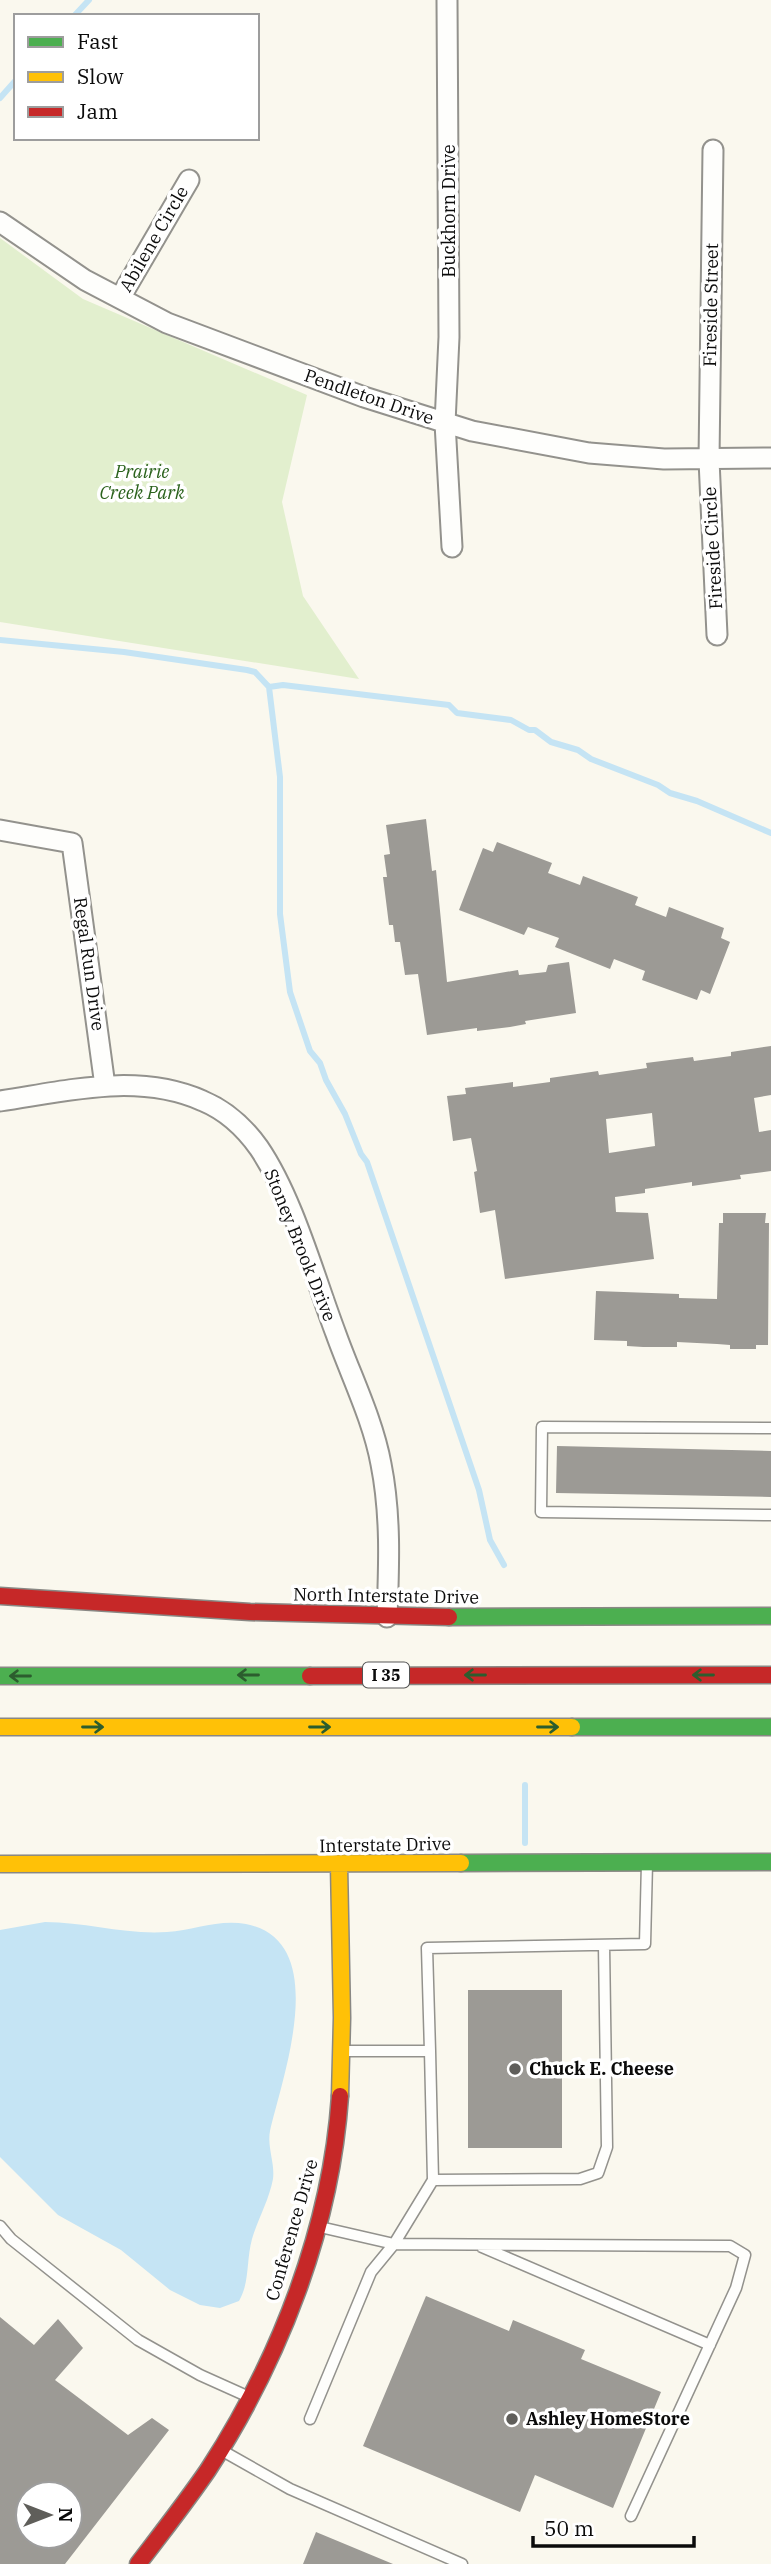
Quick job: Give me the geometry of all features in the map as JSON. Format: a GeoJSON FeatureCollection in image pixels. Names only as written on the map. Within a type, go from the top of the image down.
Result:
{"type":"FeatureCollection","features":[{"type":"Feature","properties":{"kind":"main road","name":"North Interstate Drive"},"geometry":{"type":"LineString","coordinates":[[0,1596],[250,1612],[387,1617],[771,1616]]}},
{"type":"Feature","properties":{"kind":"main road","name":"I 35"},"geometry":{"type":"LineString","coordinates":[[0,1676],[771,1675]]}},
{"type":"Feature","properties":{"kind":"main road"},"geometry":{"type":"LineString","coordinates":[[0,1727],[771,1727]]}},
{"type":"Feature","properties":{"kind":"main road","name":"Interstate Drive"},"geometry":{"type":"LineString","coordinates":[[0,1864],[771,1862]]}},
{"type":"Feature","properties":{"kind":"main road","name":"Conference Drive"},"geometry":{"type":"LineString","coordinates":[[138,2564],[220,2449],[249,2397],[299,2287],[333,2162],[339,2107],[339,1865]]}},
{"type":"Feature","properties":{"kind":"street","name":"Buckhorn Drive"},"geometry":{"type":"LineString","coordinates":[[447,0],[449,337],[444,423],[452,547]]}},
{"type":"Feature","properties":{"kind":"street","name":"Fireside Street"},"geometry":{"type":"LineString","coordinates":[[709,460],[713,150]]}},
{"type":"Feature","properties":{"kind":"street","name":"Abilene Circle"},"geometry":{"type":"LineString","coordinates":[[120,298],[189,180]]}},
{"type":"Feature","properties":{"kind":"street","name":"Pendleton Drive"},"geometry":{"type":"LineString","coordinates":[[0,222],[86,281],[167,323],[364,397],[444,423],[472,431],[589,453],[709,460],[771,458]]}},
{"type":"Feature","properties":{"kind":"street","name":"Fireside Circle"},"geometry":{"type":"LineString","coordinates":[[709,460],[717,635]]}},
{"type":"Feature","properties":{"kind":"street","name":"Regal Run Drive"},"geometry":{"type":"LineString","coordinates":[[0,830],[72,843],[105,1086]]}},
{"type":"Feature","properties":{"kind":"street","name":"Stoney Brook Drive"},"geometry":{"type":"LineString","coordinates":[[0,1101],[105,1086],[157,1087],[205,1102],[231,1116],[244,1129],[275,1177],[313,1271],[380,1459],[388,1511],[387,1617]]}},
{"type":"Feature","properties":{"kind":"lane"},"geometry":{"type":"LineString","coordinates":[[771,1428],[542,1427],[541,1512],[771,1515]]}},
{"type":"Feature","properties":{"kind":"lane"},"geometry":{"type":"LineString","coordinates":[[310,2419],[371,2272],[394,2244],[433,2180],[428,1948],[645,1944],[647,1862]]}},
{"type":"Feature","properties":{"kind":"lane"},"geometry":{"type":"LineString","coordinates":[[433,2180],[580,2179],[598,2173],[607,2147],[604,1945]]}},
{"type":"Feature","properties":{"kind":"lane"},"geometry":{"type":"LineString","coordinates":[[341,2051],[430,2051]]}},
{"type":"Feature","properties":{"kind":"lane"},"geometry":{"type":"LineString","coordinates":[[0,2226],[12,2239],[138,2340],[200,2375],[249,2397]]}},
{"type":"Feature","properties":{"kind":"lane"},"geometry":{"type":"LineString","coordinates":[[316,2227],[394,2244],[730,2246],[745,2255],[736,2288],[631,2516]]}},
{"type":"Feature","properties":{"kind":"lane"},"geometry":{"type":"LineString","coordinates":[[475,2244],[710,2345]]}},
{"type":"Feature","properties":{"kind":"lane"},"geometry":{"type":"LineString","coordinates":[[220,2449],[290,2488],[462,2564]]}},
{"type":"Feature","properties":{"kind":"green space","name":"Prairie Creek Park"},"geometry":{"type":"Polygon","coordinates":[[[0,238],[83,299],[307,395],[282,502],[303,596],[359,679],[0,622],[0,238]]]}},
{"type":"Feature","properties":{"kind":"water"},"geometry":{"type":"Polygon","coordinates":[[[45,1922],[152,1932],[226,1923],[246,1924],[273,1936],[288,1956],[295,1983],[295,2014],[291,2047],[270,2131],[273,2179],[252,2239],[245,2286],[239,2301],[220,2308],[200,2305],[170,2290],[121,2250],[58,2215],[0,2157],[0,1930],[45,1922]]]}},
{"type":"Feature","properties":{"kind":"building"},"geometry":{"type":"Polygon","coordinates":[[[426,819],[432,871],[436,870],[447,982],[518,970],[519,975],[546,972],[548,965],[569,962],[576,1013],[525,1021],[526,1024],[510,1027],[477,1031],[477,1028],[427,1035],[418,974],[405,975],[400,942],[395,942],[393,925],[389,925],[383,877],[387,877],[384,855],[390,854],[386,825],[426,819]]]}},
{"type":"Feature","properties":{"kind":"building"},"geometry":{"type":"Polygon","coordinates":[[[497,842],[552,863],[548,873],[580,885],[583,876],[638,897],[635,905],[666,917],[669,907],[724,928],[721,938],[730,942],[710,994],[701,990],[697,1000],[642,980],[645,971],[614,959],[610,969],[555,947],[559,938],[528,927],[524,935],[459,910],[483,848],[493,852],[497,842]]]}},
{"type":"Feature","properties":{"kind":"building"},"geometry":{"type":"Polygon","coordinates":[[[771,1046],[771,1095],[754,1098],[759,1132],[771,1130],[771,1171],[740,1175],[741,1179],[692,1186],[692,1182],[645,1189],[645,1193],[615,1197],[616,1212],[648,1213],[654,1259],[505,1279],[495,1210],[480,1213],[471,1138],[453,1141],[447,1096],[466,1094],[465,1088],[513,1082],[513,1087],[550,1082],[550,1078],[598,1071],[599,1075],[647,1068],[646,1063],[693,1057],[694,1061],[731,1056],[731,1052],[771,1046]],[[652,1113],[606,1119],[609,1153],[655,1146],[652,1113]]]}},
{"type":"Feature","properties":{"kind":"building"},"geometry":{"type":"Polygon","coordinates":[[[723,1213],[766,1213],[765,1223],[769,1223],[768,1345],[756,1345],[756,1349],[730,1349],[730,1345],[677,1342],[677,1347],[643,1347],[627,1346],[627,1341],[594,1340],[596,1291],[679,1294],[679,1298],[717,1299],[719,1223],[723,1223],[723,1213]]]}},
{"type":"Feature","properties":{"kind":"building"},"geometry":{"type":"Polygon","coordinates":[[[557,1446],[771,1451],[771,1497],[556,1493],[557,1446]]]}},
{"type":"Feature","properties":{"kind":"building","name":"Chuck E. Cheese"},"geometry":{"type":"Polygon","coordinates":[[[468,1990],[562,1990],[562,2148],[468,2148],[468,1990]]]}},
{"type":"Feature","properties":{"kind":"building","name":"Ashley HomeStore"},"geometry":{"type":"Polygon","coordinates":[[[426,2296],[509,2331],[513,2320],[585,2350],[581,2359],[661,2392],[613,2508],[535,2475],[520,2512],[363,2446],[426,2296]]]}},
{"type":"Feature","properties":{"kind":"building"},"geometry":{"type":"Polygon","coordinates":[[[0,2317],[34,2345],[58,2319],[83,2348],[55,2380],[128,2435],[152,2418],[169,2430],[84,2540],[84,2480],[14,2480],[14,2550],[76,2550],[65,2564],[0,2564],[0,2317]]]}},
{"type":"Feature","properties":{"kind":"building"},"geometry":{"type":"Polygon","coordinates":[[[316,2532],[393,2564],[303,2564],[316,2532]]]}},
{"type":"Feature","properties":{"kind":"waterway"},"geometry":{"type":"LineString","coordinates":[[76,14],[89,0]]}},
{"type":"Feature","properties":{"kind":"waterway"},"geometry":{"type":"LineString","coordinates":[[0,98],[14,82]]}},
{"type":"Feature","properties":{"kind":"waterway"},"geometry":{"type":"LineString","coordinates":[[0,640],[124,652],[247,670],[255,672],[269,687],[280,777],[280,914],[290,992],[310,1051],[320,1063],[367,1162],[479,1490],[490,1540],[504,1565]]}},
{"type":"Feature","properties":{"kind":"waterway"},"geometry":{"type":"LineString","coordinates":[[269,687],[283,685],[449,705],[457,713],[511,720],[529,730],[535,730],[551,742],[578,750],[591,759],[658,785],[670,793],[697,801],[771,833]]}},
{"type":"Feature","properties":{"kind":"waterway"},"geometry":{"type":"LineString","coordinates":[[525,1785],[525,1843]]}},
{"type":"Feature","properties":{"kind":"traffic: fast"},"geometry":{"type":"LineString","coordinates":[[449,1617],[771,1616]]}},
{"type":"Feature","properties":{"kind":"traffic: fast"},"geometry":{"type":"LineString","coordinates":[[0,1676],[310,1676]]}},
{"type":"Feature","properties":{"kind":"traffic: fast"},"geometry":{"type":"LineString","coordinates":[[572,1727],[771,1727]]}},
{"type":"Feature","properties":{"kind":"traffic: fast"},"geometry":{"type":"LineString","coordinates":[[461,1863],[771,1862]]}},
{"type":"Feature","properties":{"kind":"traffic: slow"},"geometry":{"type":"LineString","coordinates":[[0,1727],[572,1727]]}},
{"type":"Feature","properties":{"kind":"traffic: slow"},"geometry":{"type":"LineString","coordinates":[[0,1864],[461,1863]]}},
{"type":"Feature","properties":{"kind":"traffic: slow"},"geometry":{"type":"LineString","coordinates":[[339,1865],[342,2018],[340,2096]]}},
{"type":"Feature","properties":{"kind":"traffic: jam"},"geometry":{"type":"LineString","coordinates":[[0,1596],[250,1612],[449,1617]]}},
{"type":"Feature","properties":{"kind":"traffic: jam"},"geometry":{"type":"LineString","coordinates":[[310,1676],[771,1675]]}},
{"type":"Feature","properties":{"kind":"traffic: jam"},"geometry":{"type":"LineString","coordinates":[[138,2564],[208,2470],[258,2383],[279,2338],[298,2291],[326,2195],[340,2096]]}},
{"type":"Feature","properties":{"kind":"place","name":"Chuck E. Cheese"},"geometry":{"type":"Point","coordinates":[515,2069]}},
{"type":"Feature","properties":{"kind":"place","name":"Ashley HomeStore"},"geometry":{"type":"Point","coordinates":[512,2419]}}]}
